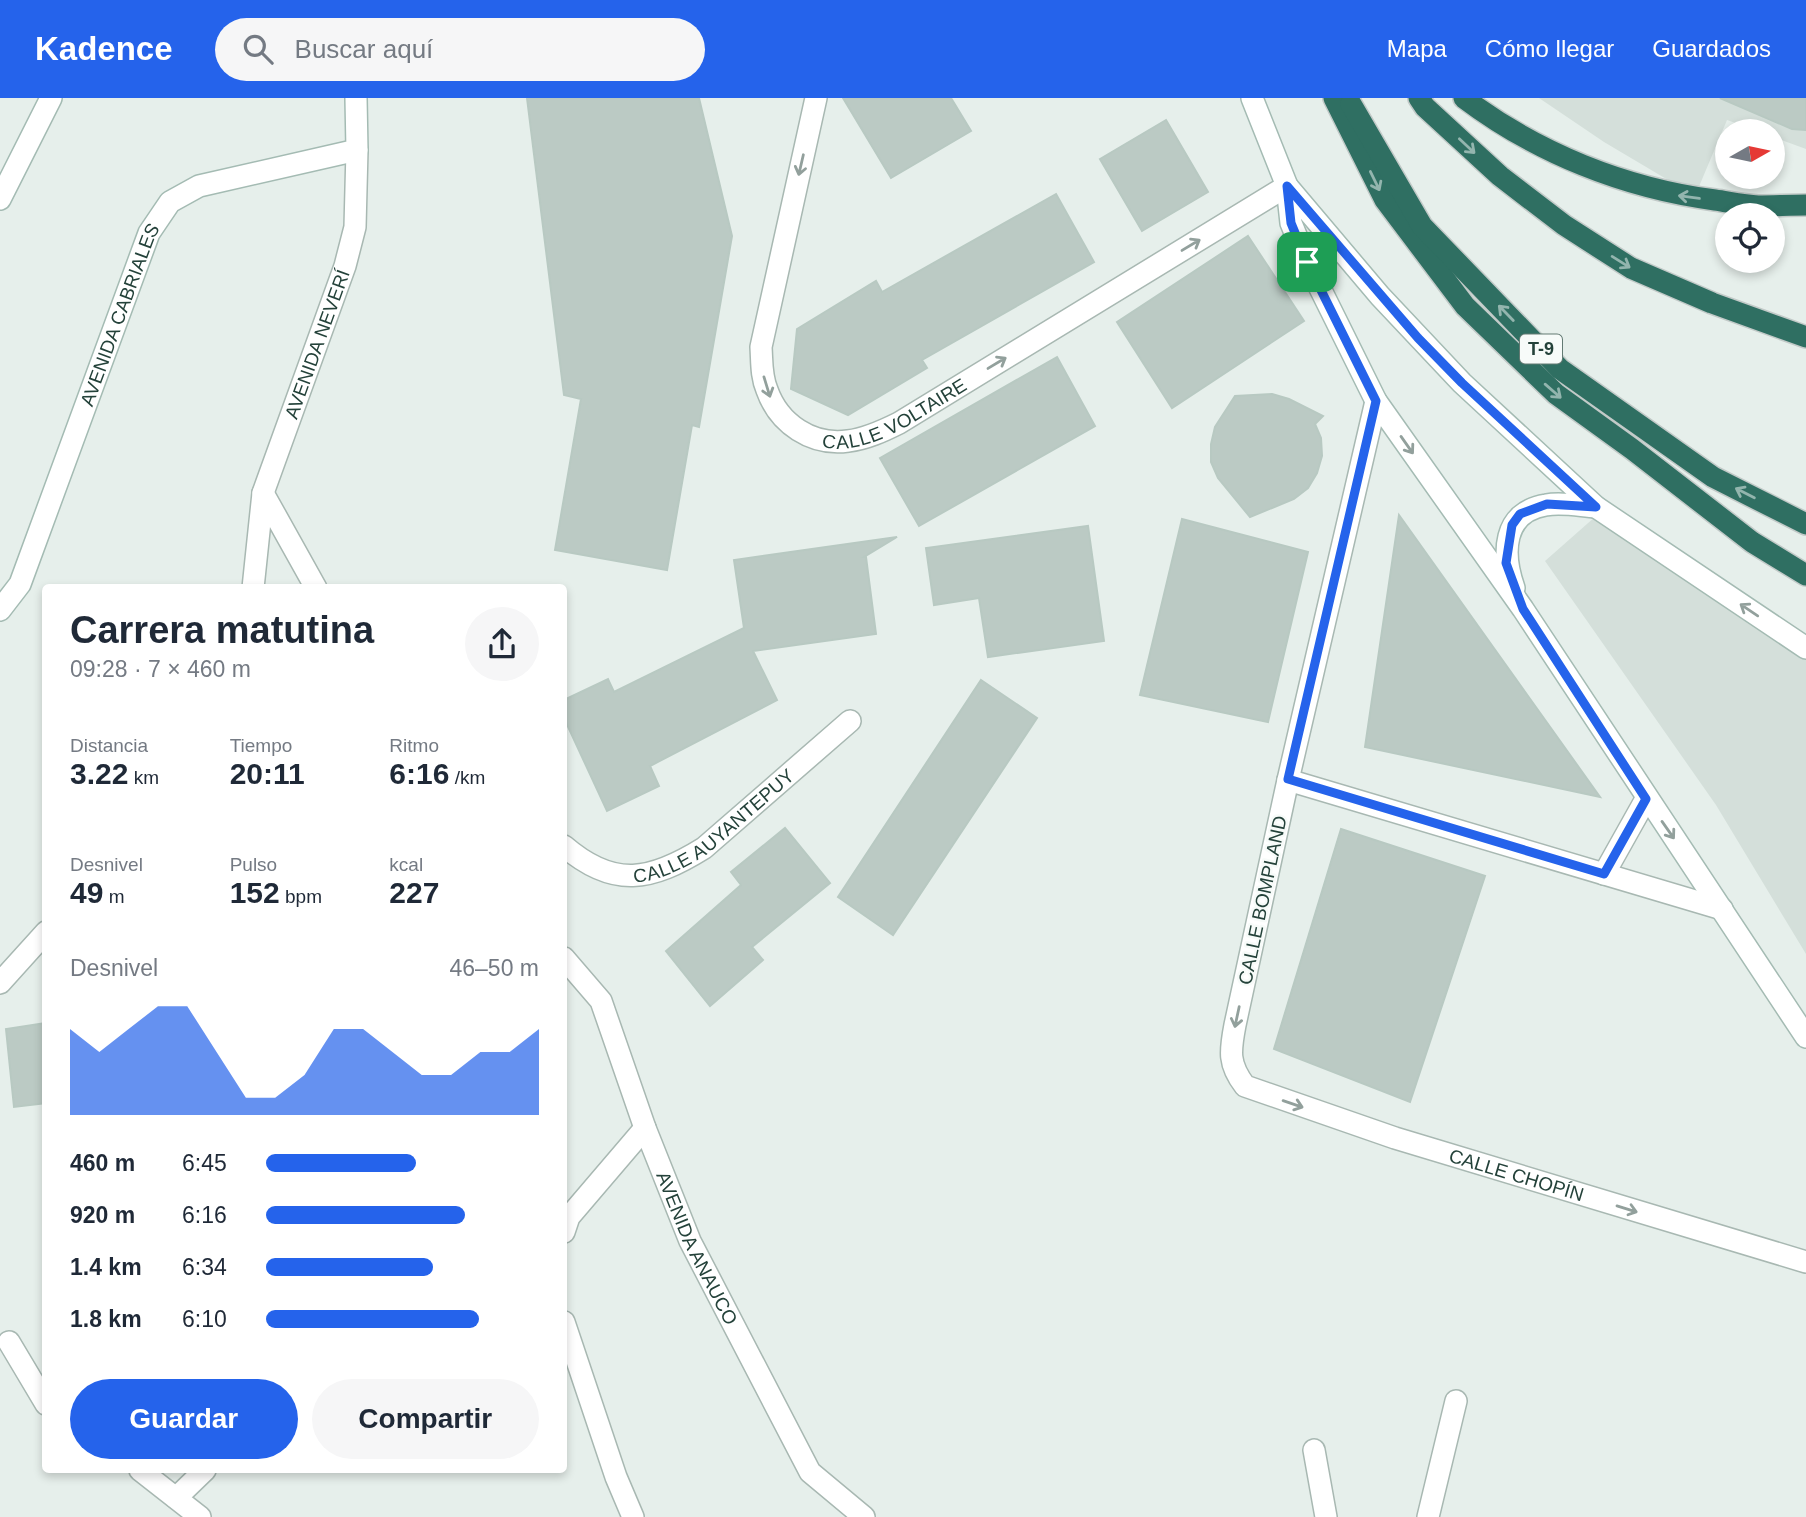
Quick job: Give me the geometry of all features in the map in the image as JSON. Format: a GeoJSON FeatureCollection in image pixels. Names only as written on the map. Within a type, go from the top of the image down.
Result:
{"type":"FeatureCollection","features":[{"type":"Feature","properties":{"kind":"highway","name":"T-9"},"geometry":{"type":"LineString","coordinates":[[1334,98],[1385,200],[1465,306],[1556,394],[1752,542],[1806,575]]}},
{"type":"Feature","properties":{"kind":"highway","name":"T-9"},"geometry":{"type":"LineString","coordinates":[[1348,98],[1422,226],[1560,369],[1713,477],[1806,524]]}},
{"type":"Feature","properties":{"kind":"highway"},"geometry":{"type":"LineString","coordinates":[[1419,98],[1425,107],[1500,176],[1564,225],[1631,268],[1712,303],[1806,337]]}},
{"type":"Feature","properties":{"kind":"highway"},"geometry":{"type":"LineString","coordinates":[[1464,98],[1490,118],[1529,141],[1592,170],[1670,194],[1756,206],[1806,205]]}},
{"type":"Feature","properties":{"kind":"street"},"geometry":{"type":"LineString","coordinates":[[0,199],[51,98]]}},
{"type":"Feature","properties":{"kind":"street","name":"AVENIDA NEVERÍ"},"geometry":{"type":"LineString","coordinates":[[253,584],[263,493],[345,266],[355,227],[356,98]]}},
{"type":"Feature","properties":{"kind":"street","name":"CALLE VOLTAIRE"},"geometry":{"type":"LineString","coordinates":[[816,98],[761,347],[764,379],[774,406],[795,429],[820,439],[848,441],[864,438],[899,423],[1287,186]]}},
{"type":"Feature","properties":{"kind":"street"},"geometry":{"type":"LineString","coordinates":[[1252,98],[1287,186],[1291,223],[1307,262],[1376,401],[1523,609],[1646,799],[1806,1037]]}},
{"type":"Feature","properties":{"kind":"street","name":"AVENIDA CABRIALES"},"geometry":{"type":"LineString","coordinates":[[0,610],[20,584],[149,233],[170,202],[199,186],[357,150]]}},
{"type":"Feature","properties":{"kind":"street"},"geometry":{"type":"LineString","coordinates":[[1287,186],[1418,338],[1462,383],[1596,507],[1806,648]]}},
{"type":"Feature","properties":{"kind":"street","name":"CALLE BOMPLAND"},"geometry":{"type":"LineString","coordinates":[[1235,1072],[1230,1050],[1288,779],[1376,401]]}},
{"type":"Feature","properties":{"kind":"street"},"geometry":{"type":"LineString","coordinates":[[263,493],[314,584]]}},
{"type":"Feature","properties":{"kind":"street"},"geometry":{"type":"LineString","coordinates":[[1523,609],[1506,563],[1512,525],[1520,514],[1547,504],[1596,507]]}},
{"type":"Feature","properties":{"kind":"street","name":"CALLE AUYANTEPUY"},"geometry":{"type":"LineString","coordinates":[[567,849],[583,862],[611,874],[645,876],[678,864],[704,848],[850,721]]}},
{"type":"Feature","properties":{"kind":"street"},"geometry":{"type":"LineString","coordinates":[[1288,779],[1722,909]]}},
{"type":"Feature","properties":{"kind":"street"},"geometry":{"type":"LineString","coordinates":[[1604,874],[1646,799]]}},
{"type":"Feature","properties":{"kind":"street"},"geometry":{"type":"LineString","coordinates":[[0,983],[42,936]]}},
{"type":"Feature","properties":{"kind":"street","name":"AVENIDA ANAUCO"},"geometry":{"type":"LineString","coordinates":[[567,962],[601,1002],[645,1128],[690,1241],[810,1472],[864,1517]]}},
{"type":"Feature","properties":{"kind":"street","name":"CALLE CHOPÍN"},"geometry":{"type":"LineString","coordinates":[[1235,1072],[1245,1086],[1395,1138],[1806,1262]]}},
{"type":"Feature","properties":{"kind":"street"},"geometry":{"type":"LineString","coordinates":[[567,1223],[569,1217],[645,1128]]}},
{"type":"Feature","properties":{"kind":"street"},"geometry":{"type":"LineString","coordinates":[[567,1331],[616,1477],[633,1517]]}},
{"type":"Feature","properties":{"kind":"street"},"geometry":{"type":"LineString","coordinates":[[9,1342],[42,1397]]}},
{"type":"Feature","properties":{"kind":"street"},"geometry":{"type":"LineString","coordinates":[[1428,1517],[1456,1401]]}},
{"type":"Feature","properties":{"kind":"street"},"geometry":{"type":"LineString","coordinates":[[1314,1450],[1326,1517]]}},
{"type":"Feature","properties":{"kind":"street"},"geometry":{"type":"LineString","coordinates":[[144,1473],[200,1517]]}},
{"type":"Feature","properties":{"kind":"street"},"geometry":{"type":"LineString","coordinates":[[176,1499],[202,1473]]}},
{"type":"Feature","properties":{"kind":"shaded area"},"geometry":{"type":"Polygon","coordinates":[[[1539,98],[1806,98],[1806,149],[1785,141],[1785,119],[1715,119],[1715,148],[1695,196],[1604,142],[1539,98]]]}},
{"type":"Feature","properties":{"kind":"shaded area"},"geometry":{"type":"Polygon","coordinates":[[[1604,509],[1806,650],[1806,954],[1716,805],[1545,561],[1604,509]]]}},
{"type":"Feature","properties":{"kind":"building"},"geometry":{"type":"Polygon","coordinates":[[[527,98],[699,98],[732,236],[699,427],[692,425],[667,570],[555,550],[581,399],[564,395],[527,98]]]}},
{"type":"Feature","properties":{"kind":"building"},"geometry":{"type":"Polygon","coordinates":[[[843,98],[951,98],[971,131],[891,178],[843,98]]]}},
{"type":"Feature","properties":{"kind":"building"},"geometry":{"type":"Polygon","coordinates":[[[1720,98],[1806,98],[1806,130],[1785,126],[1785,119],[1769,119],[1720,98]]]}},
{"type":"Feature","properties":{"kind":"building"},"geometry":{"type":"Polygon","coordinates":[[[1166,120],[1208,192],[1142,231],[1100,159],[1166,120]]]}},
{"type":"Feature","properties":{"kind":"building"},"geometry":{"type":"Polygon","coordinates":[[[1056,194],[1094,262],[922,360],[927,368],[848,415],[791,389],[797,329],[876,281],[882,292],[1056,194]]]}},
{"type":"Feature","properties":{"kind":"building"},"geometry":{"type":"Polygon","coordinates":[[[1248,236],[1304,321],[1172,408],[1117,322],[1248,236]]]}},
{"type":"Feature","properties":{"kind":"building"},"geometry":{"type":"Polygon","coordinates":[[[1057,357],[1095,426],[919,526],[880,458],[1057,357]]]}},
{"type":"Feature","properties":{"kind":"building"},"geometry":{"type":"Polygon","coordinates":[[[1272,394],[1289,399],[1323,416],[1315,424],[1321,438],[1322,456],[1317,473],[1308,488],[1294,499],[1250,517],[1218,478],[1211,462],[1211,444],[1215,427],[1235,396],[1272,394]]]}},
{"type":"Feature","properties":{"kind":"building"},"geometry":{"type":"Polygon","coordinates":[[[1399,515],[1600,797],[1365,747],[1399,515]]]}},
{"type":"Feature","properties":{"kind":"building"},"geometry":{"type":"Polygon","coordinates":[[[1182,519],[1308,552],[1268,722],[1140,695],[1182,519]]]}},
{"type":"Feature","properties":{"kind":"building"},"geometry":{"type":"Polygon","coordinates":[[[1088,526],[1104,641],[988,657],[979,598],[934,605],[926,548],[1088,526]]]}},
{"type":"Feature","properties":{"kind":"building"},"geometry":{"type":"Polygon","coordinates":[[[897,537],[864,557],[876,634],[753,651],[777,700],[650,766],[659,786],[607,811],[567,724],[567,699],[608,679],[614,692],[744,628],[734,560],[897,537]]]}},
{"type":"Feature","properties":{"kind":"building"},"geometry":{"type":"Polygon","coordinates":[[[981,680],[1037,718],[893,935],[838,897],[981,680]]]}},
{"type":"Feature","properties":{"kind":"building"},"geometry":{"type":"Polygon","coordinates":[[[785,828],[830,883],[752,947],[763,960],[710,1006],[666,951],[741,885],[731,872],[785,828]]]}},
{"type":"Feature","properties":{"kind":"building"},"geometry":{"type":"Polygon","coordinates":[[[1341,829],[1485,876],[1410,1102],[1274,1049],[1341,829]]]}},
{"type":"Feature","properties":{"kind":"building"},"geometry":{"type":"Polygon","coordinates":[[[42,1024],[42,1104],[14,1107],[6,1029],[42,1024]]]}},
{"type":"Feature","properties":{"kind":"route"},"geometry":{"type":"LineString","coordinates":[[1287,186],[1418,338],[1462,383],[1596,507],[1547,504],[1520,514],[1512,525],[1506,563],[1523,609],[1646,799],[1604,874],[1288,779],[1376,401],[1307,262],[1291,223],[1287,186]]}}]}
